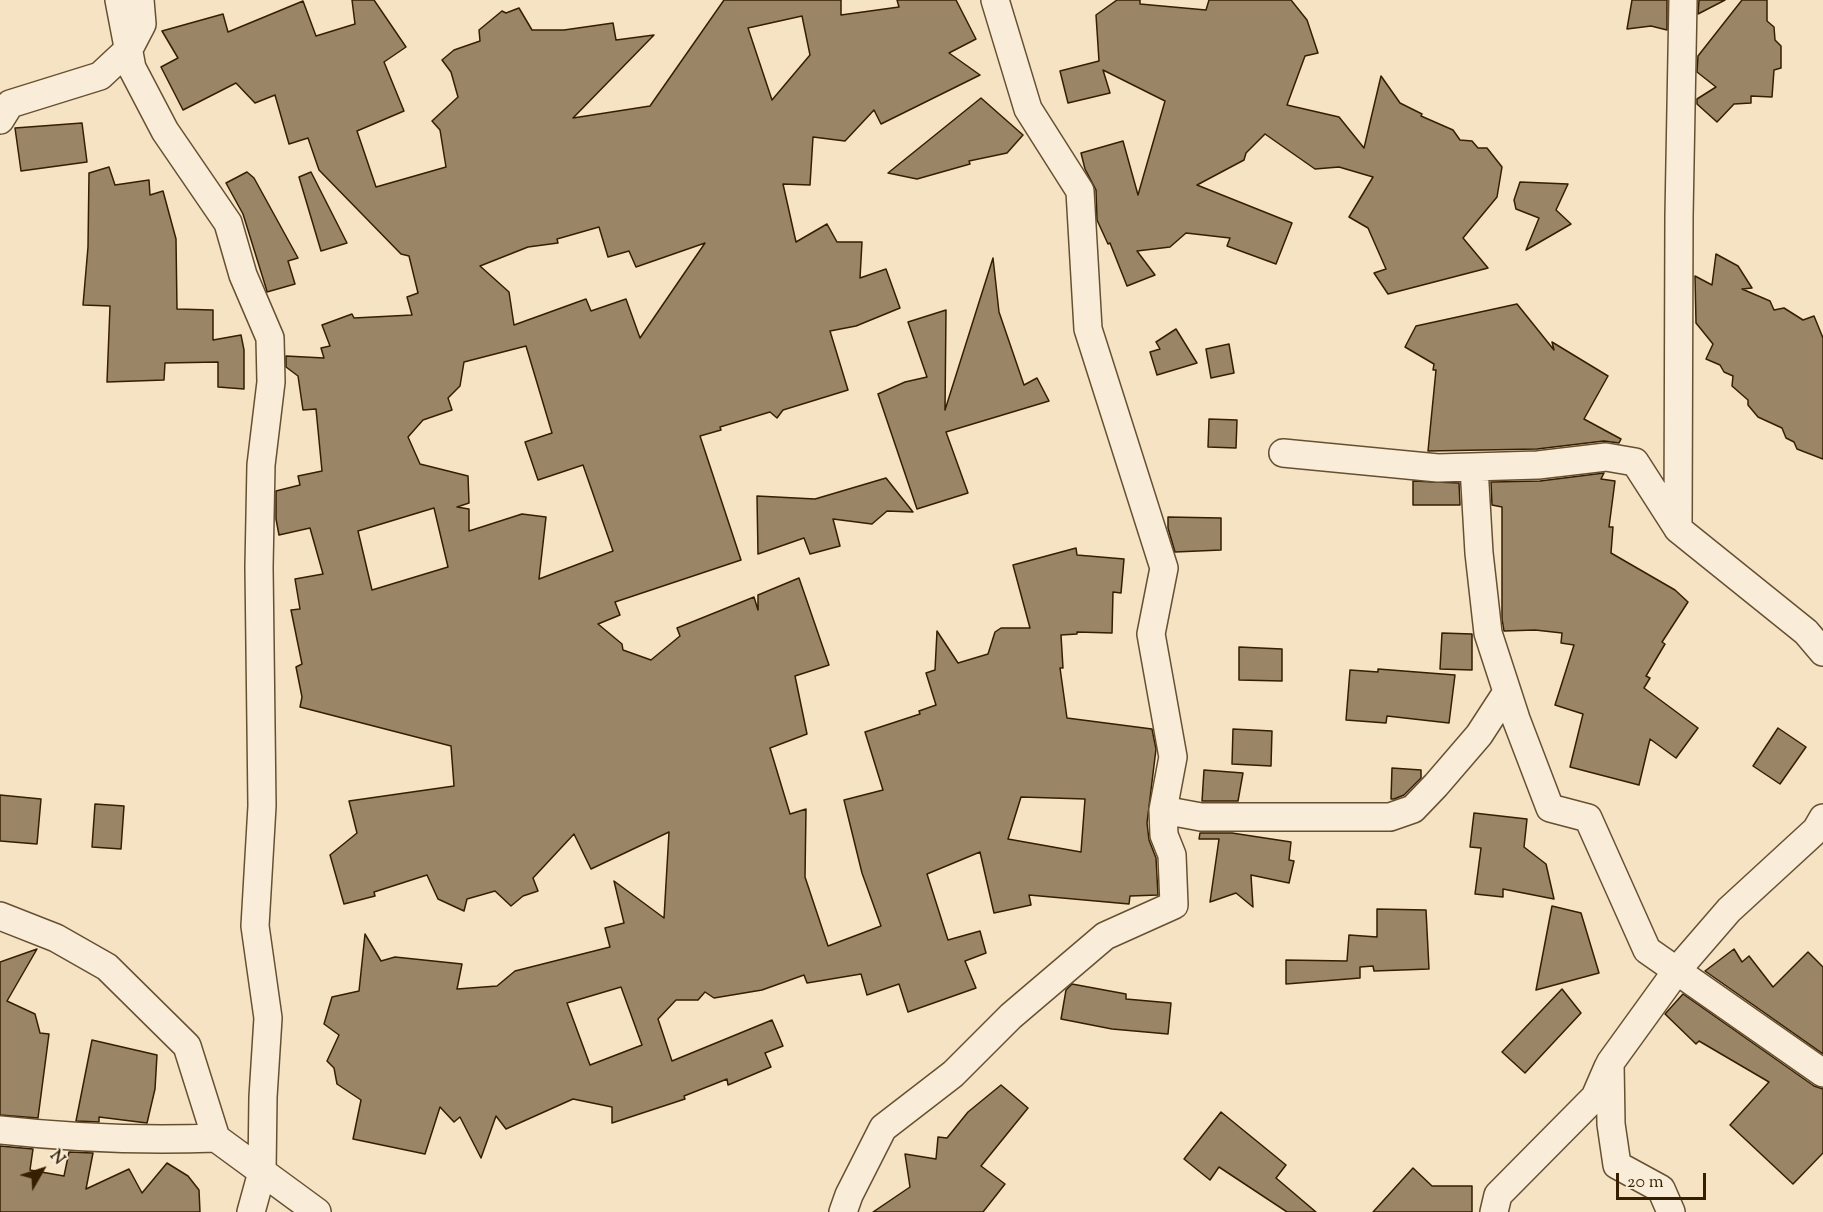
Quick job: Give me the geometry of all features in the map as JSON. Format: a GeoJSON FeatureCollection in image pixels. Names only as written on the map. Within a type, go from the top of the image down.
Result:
{"type":"FeatureCollection","features":[{"type":"Feature","properties":{"kind":"street"},"geometry":{"type":"LineString","coordinates":[[119,0],[132,68],[165,131],[228,224],[243,275],[270,338],[271,382],[261,465],[259,567],[262,806],[255,926],[268,1017],[262,1096],[262,1172],[250,1212]]}},
{"type":"Feature","properties":{"kind":"street"},"geometry":{"type":"LineString","coordinates":[[0,120],[10,105],[100,76],[129,49],[142,24],[140,0]]}},
{"type":"Feature","properties":{"kind":"street"},"geometry":{"type":"LineString","coordinates":[[843,1212],[849,1195],[883,1128],[953,1074],[1011,1016],[1105,936],[1174,905],[1172,855],[1164,835],[1163,810],[1173,757],[1151,634],[1164,568],[1088,329],[1080,191],[1028,108],[995,0]]}},
{"type":"Feature","properties":{"kind":"street"},"geometry":{"type":"LineString","coordinates":[[1678,529],[1679,216],[1683,0]]}},
{"type":"Feature","properties":{"kind":"street"},"geometry":{"type":"LineString","coordinates":[[1283,453],[1438,468],[1538,465],[1606,458],[1635,462],[1678,529],[1806,632],[1823,652]]}},
{"type":"Feature","properties":{"kind":"street"},"geometry":{"type":"LineString","coordinates":[[1474,467],[1479,553],[1488,633],[1550,808],[1588,818],[1647,950],[1678,969],[1823,1073]]}},
{"type":"Feature","properties":{"kind":"street"},"geometry":{"type":"LineString","coordinates":[[1163,810],[1201,816],[1390,818],[1413,809],[1436,785],[1479,735],[1507,692]]}},
{"type":"Feature","properties":{"kind":"street"},"geometry":{"type":"LineString","coordinates":[[1494,1212],[1498,1195],[1595,1097],[1610,1064],[1678,969],[1729,910],[1816,830],[1823,818]]}},
{"type":"Feature","properties":{"kind":"street"},"geometry":{"type":"LineString","coordinates":[[0,916],[56,938],[107,967],[187,1046],[216,1138],[317,1212]]}},
{"type":"Feature","properties":{"kind":"street"},"geometry":{"type":"LineString","coordinates":[[1610,1064],[1611,1124],[1617,1165],[1661,1189],[1671,1212]]}},
{"type":"Feature","properties":{"kind":"street"},"geometry":{"type":"LineString","coordinates":[[0,1130],[70,1138],[138,1141],[216,1138]]}},
{"type":"Feature","properties":{"kind":"building"},"geometry":{"type":"Polygon","coordinates":[[[352,0],[374,0],[406,47],[384,62],[404,111],[357,131],[376,187],[446,167],[440,130],[432,121],[458,97],[451,72],[442,60],[454,50],[480,41],[479,30],[502,11],[506,13],[519,8],[532,30],[564,30],[613,23],[616,40],[654,35],[573,118],[650,106],[724,0],[841,0],[841,15],[899,7],[897,0],[956,0],[976,39],[949,53],[980,75],[881,124],[874,110],[845,141],[813,137],[810,185],[783,184],[796,242],[827,224],[837,242],[862,242],[860,278],[886,269],[900,308],[856,326],[830,331],[848,390],[783,410],[777,418],[770,412],[720,427],[721,430],[700,436],[741,560],[615,602],[620,615],[598,624],[622,644],[623,650],[651,660],[680,636],[677,628],[754,597],[758,610],[758,595],[799,578],[829,665],[795,676],[807,734],[770,748],[790,814],[806,809],[805,877],[828,946],[881,926],[862,873],[844,800],[883,790],[865,732],[920,714],[919,711],[936,705],[926,673],[935,670],[937,631],[958,663],[988,654],[995,632],[1001,628],[1030,628],[1013,565],[1076,548],[1077,555],[1124,559],[1121,593],[1113,592],[1112,633],[1077,632],[1077,634],[1061,635],[1063,668],[1060,668],[1067,718],[1152,729],[1156,749],[1147,823],[1149,840],[1156,858],[1158,895],[1130,896],[1129,904],[1029,895],[1031,905],[994,913],[980,852],[927,874],[948,940],[980,931],[986,953],[965,961],[976,988],[908,1012],[899,984],[867,995],[861,974],[807,983],[804,975],[762,990],[714,998],[705,992],[698,1000],[676,1000],[658,1019],[672,1061],[772,1020],[783,1046],[765,1053],[771,1067],[728,1085],[727,1079],[684,1096],[685,1099],[612,1123],[612,1107],[573,1099],[506,1129],[496,1116],[481,1158],[460,1117],[454,1122],[440,1107],[425,1154],[353,1139],[361,1100],[337,1084],[334,1068],[327,1061],[339,1035],[324,1024],[332,997],[359,991],[365,934],[381,961],[395,957],[462,964],[457,989],[497,986],[515,971],[610,947],[605,928],[624,923],[614,881],[664,918],[669,832],[591,869],[574,834],[533,878],[538,891],[523,896],[511,906],[495,891],[467,899],[464,911],[438,899],[427,875],[374,892],[375,896],[344,904],[330,855],[357,833],[349,801],[454,786],[451,746],[300,707],[302,697],[296,667],[302,664],[291,610],[300,609],[295,579],[323,574],[310,528],[279,535],[276,519],[276,491],[300,485],[298,476],[322,471],[316,409],[303,410],[298,376],[286,367],[286,356],[324,358],[321,348],[330,346],[322,325],[352,314],[354,318],[412,315],[407,297],[418,293],[409,256],[401,254],[319,170],[308,138],[289,144],[275,95],[255,103],[236,83],[183,110],[161,67],[178,58],[162,31],[223,14],[228,32],[303,1],[316,36],[355,24],[352,0]],[[802,16],[748,28],[772,100],[810,55],[802,16]],[[599,227],[557,239],[558,243],[528,247],[480,266],[509,292],[514,325],[586,299],[591,311],[626,299],[640,338],[705,243],[636,267],[629,251],[608,257],[599,227]],[[526,346],[464,362],[460,386],[448,398],[452,410],[423,420],[408,437],[420,464],[468,476],[469,503],[457,507],[469,509],[469,531],[522,514],[546,517],[539,579],[613,551],[583,465],[538,480],[525,442],[552,433],[526,346]],[[434,508],[358,531],[372,590],[448,567],[434,508]],[[1021,797],[1008,839],[1081,852],[1085,799],[1021,797]],[[621,987],[567,1003],[590,1065],[642,1045],[621,987]]]}},
{"type":"Feature","properties":{"kind":"building"},"geometry":{"type":"Polygon","coordinates":[[[1117,0],[1140,0],[1140,4],[1206,10],[1209,0],[1291,0],[1307,20],[1318,53],[1305,56],[1287,105],[1339,117],[1364,148],[1381,76],[1400,103],[1422,114],[1421,116],[1453,130],[1460,140],[1472,141],[1478,148],[1487,148],[1502,167],[1497,197],[1463,238],[1488,268],[1388,294],[1374,273],[1386,269],[1368,228],[1349,217],[1373,177],[1339,167],[1315,169],[1265,134],[1246,153],[1244,160],[1197,185],[1292,223],[1276,264],[1227,246],[1230,238],[1186,233],[1170,247],[1137,251],[1155,275],[1127,286],[1110,243],[1108,244],[1097,220],[1096,190],[1085,169],[1081,153],[1123,141],[1138,195],[1165,101],[1103,70],[1110,93],[1068,103],[1060,71],[1099,61],[1096,15],[1117,0]]]}},
{"type":"Feature","properties":{"kind":"building"},"geometry":{"type":"Polygon","coordinates":[[[1632,0],[1667,0],[1667,30],[1651,26],[1627,29],[1632,0]]]}},
{"type":"Feature","properties":{"kind":"building"},"geometry":{"type":"Polygon","coordinates":[[[1699,0],[1725,0],[1698,14],[1699,0]]]}},
{"type":"Feature","properties":{"kind":"building"},"geometry":{"type":"Polygon","coordinates":[[[1742,0],[1767,0],[1767,21],[1774,27],[1775,40],[1781,46],[1781,68],[1774,70],[1772,97],[1751,96],[1751,103],[1734,104],[1717,122],[1697,104],[1697,99],[1716,87],[1697,72],[1698,56],[1742,0]]]}},
{"type":"Feature","properties":{"kind":"building"},"geometry":{"type":"Polygon","coordinates":[[[981,98],[1023,135],[1007,153],[969,161],[970,164],[917,179],[888,173],[981,98]]]}},
{"type":"Feature","properties":{"kind":"building"},"geometry":{"type":"Polygon","coordinates":[[[82,123],[87,162],[21,171],[15,128],[82,123]]]}},
{"type":"Feature","properties":{"kind":"building"},"geometry":{"type":"Polygon","coordinates":[[[109,167],[115,185],[149,180],[150,195],[163,191],[176,239],[177,309],[213,310],[213,340],[241,335],[244,350],[244,389],[218,387],[218,362],[165,363],[164,380],[107,382],[110,306],[83,305],[88,247],[89,173],[109,167]]]}},
{"type":"Feature","properties":{"kind":"building"},"geometry":{"type":"Polygon","coordinates":[[[247,172],[254,178],[298,258],[288,261],[295,284],[267,292],[243,214],[226,183],[247,172]]]}},
{"type":"Feature","properties":{"kind":"building"},"geometry":{"type":"Polygon","coordinates":[[[311,172],[347,243],[321,251],[299,177],[311,172]]]}},
{"type":"Feature","properties":{"kind":"building"},"geometry":{"type":"Polygon","coordinates":[[[1520,182],[1568,184],[1556,210],[1571,224],[1526,250],[1539,218],[1516,209],[1514,200],[1520,182]]]}},
{"type":"Feature","properties":{"kind":"building"},"geometry":{"type":"Polygon","coordinates":[[[1716,254],[1738,266],[1752,288],[1742,289],[1770,301],[1774,310],[1784,308],[1803,320],[1814,316],[1823,338],[1823,459],[1797,449],[1794,442],[1786,438],[1782,428],[1758,417],[1748,405],[1748,400],[1732,386],[1733,376],[1724,372],[1720,365],[1706,359],[1713,344],[1696,323],[1695,276],[1712,285],[1716,254]]]}},
{"type":"Feature","properties":{"kind":"building"},"geometry":{"type":"Polygon","coordinates":[[[993,258],[999,312],[1024,385],[1037,378],[1049,401],[946,432],[968,493],[917,509],[878,394],[905,382],[927,377],[908,322],[946,310],[945,410],[993,258]]]}},
{"type":"Feature","properties":{"kind":"building"},"geometry":{"type":"Polygon","coordinates":[[[1517,304],[1554,350],[1552,342],[1608,376],[1584,419],[1621,439],[1619,443],[1604,441],[1537,449],[1428,451],[1436,370],[1433,370],[1434,364],[1405,347],[1416,326],[1517,304]]]}},
{"type":"Feature","properties":{"kind":"building"},"geometry":{"type":"Polygon","coordinates":[[[1176,329],[1197,363],[1157,375],[1150,352],[1160,349],[1156,342],[1176,329]]]}},
{"type":"Feature","properties":{"kind":"building"},"geometry":{"type":"Polygon","coordinates":[[[1229,344],[1234,373],[1211,378],[1206,349],[1229,344]]]}},
{"type":"Feature","properties":{"kind":"building"},"geometry":{"type":"Polygon","coordinates":[[[1209,419],[1237,420],[1236,448],[1208,447],[1209,419]]]}},
{"type":"Feature","properties":{"kind":"building"},"geometry":{"type":"Polygon","coordinates":[[[1604,473],[1601,479],[1615,481],[1609,527],[1613,527],[1611,553],[1675,590],[1688,602],[1662,642],[1665,644],[1646,676],[1650,678],[1644,688],[1698,728],[1676,758],[1650,739],[1639,785],[1570,767],[1583,714],[1555,705],[1574,645],[1561,643],[1562,633],[1535,630],[1504,631],[1502,619],[1502,507],[1492,505],[1491,482],[1540,481],[1604,473]]]}},
{"type":"Feature","properties":{"kind":"building"},"geometry":{"type":"Polygon","coordinates":[[[886,478],[913,512],[887,511],[872,524],[833,519],[840,546],[810,554],[804,538],[758,554],[757,496],[815,499],[886,478]]]}},
{"type":"Feature","properties":{"kind":"building"},"geometry":{"type":"Polygon","coordinates":[[[1413,481],[1459,483],[1460,505],[1413,505],[1413,481]]]}},
{"type":"Feature","properties":{"kind":"building"},"geometry":{"type":"Polygon","coordinates":[[[1168,517],[1221,518],[1221,550],[1175,552],[1168,528],[1168,517]]]}},
{"type":"Feature","properties":{"kind":"building"},"geometry":{"type":"Polygon","coordinates":[[[1442,633],[1472,634],[1472,670],[1440,669],[1442,633]]]}},
{"type":"Feature","properties":{"kind":"building"},"geometry":{"type":"Polygon","coordinates":[[[1239,647],[1282,649],[1282,681],[1239,680],[1239,647]]]}},
{"type":"Feature","properties":{"kind":"building"},"geometry":{"type":"Polygon","coordinates":[[[1378,669],[1455,675],[1449,723],[1387,716],[1386,723],[1346,720],[1350,670],[1378,672],[1378,669]]]}},
{"type":"Feature","properties":{"kind":"building"},"geometry":{"type":"Polygon","coordinates":[[[1778,728],[1806,747],[1780,784],[1753,766],[1778,728]]]}},
{"type":"Feature","properties":{"kind":"building"},"geometry":{"type":"Polygon","coordinates":[[[1233,729],[1272,731],[1271,766],[1232,764],[1233,729]]]}},
{"type":"Feature","properties":{"kind":"building"},"geometry":{"type":"Polygon","coordinates":[[[1392,768],[1421,770],[1421,778],[1404,795],[1394,799],[1391,799],[1392,768]]]}},
{"type":"Feature","properties":{"kind":"building"},"geometry":{"type":"Polygon","coordinates":[[[1204,770],[1243,773],[1238,801],[1202,801],[1204,770]]]}},
{"type":"Feature","properties":{"kind":"building"},"geometry":{"type":"Polygon","coordinates":[[[0,795],[41,799],[37,844],[0,841],[0,795]]]}},
{"type":"Feature","properties":{"kind":"building"},"geometry":{"type":"Polygon","coordinates":[[[95,804],[124,806],[121,849],[92,847],[95,804]]]}},
{"type":"Feature","properties":{"kind":"building"},"geometry":{"type":"Polygon","coordinates":[[[1474,813],[1527,819],[1524,847],[1546,864],[1554,899],[1503,889],[1503,897],[1475,894],[1481,848],[1470,847],[1474,813]]]}},
{"type":"Feature","properties":{"kind":"building"},"geometry":{"type":"Polygon","coordinates":[[[1200,833],[1232,833],[1291,842],[1289,860],[1294,861],[1289,883],[1251,875],[1253,907],[1236,893],[1210,902],[1219,839],[1199,839],[1200,833]]]}},
{"type":"Feature","properties":{"kind":"building"},"geometry":{"type":"Polygon","coordinates":[[[1552,906],[1581,913],[1599,973],[1536,990],[1552,906]]]}},
{"type":"Feature","properties":{"kind":"building"},"geometry":{"type":"Polygon","coordinates":[[[1377,909],[1426,910],[1429,969],[1374,971],[1373,966],[1360,967],[1360,978],[1286,984],[1286,960],[1347,961],[1349,935],[1377,937],[1377,909]]]}},
{"type":"Feature","properties":{"kind":"building"},"geometry":{"type":"Polygon","coordinates":[[[37,949],[7,1001],[35,1014],[40,1033],[49,1034],[38,1118],[0,1115],[0,962],[37,949]]]}},
{"type":"Feature","properties":{"kind":"building"},"geometry":{"type":"Polygon","coordinates":[[[1734,949],[1742,962],[1749,956],[1773,987],[1808,952],[1823,967],[1823,1054],[1705,971],[1734,949]]]}},
{"type":"Feature","properties":{"kind":"building"},"geometry":{"type":"Polygon","coordinates":[[[1072,984],[1126,994],[1126,999],[1171,1003],[1168,1034],[1112,1029],[1061,1019],[1066,990],[1072,984]]]}},
{"type":"Feature","properties":{"kind":"building"},"geometry":{"type":"Polygon","coordinates":[[[1562,989],[1581,1013],[1525,1073],[1502,1052],[1562,989]]]}},
{"type":"Feature","properties":{"kind":"building"},"geometry":{"type":"Polygon","coordinates":[[[1683,994],[1814,1086],[1823,1089],[1823,1153],[1793,1184],[1730,1125],[1769,1082],[1699,1041],[1696,1044],[1665,1014],[1683,994]]]}},
{"type":"Feature","properties":{"kind":"building"},"geometry":{"type":"Polygon","coordinates":[[[92,1040],[157,1055],[155,1089],[147,1123],[99,1117],[99,1122],[76,1121],[92,1040]]]}},
{"type":"Feature","properties":{"kind":"building"},"geometry":{"type":"Polygon","coordinates":[[[1001,1085],[1028,1108],[981,1166],[1005,1184],[983,1212],[873,1212],[910,1187],[905,1154],[936,1159],[938,1137],[947,1138],[968,1112],[1001,1085]]]}},
{"type":"Feature","properties":{"kind":"building"},"geometry":{"type":"Polygon","coordinates":[[[1221,1112],[1286,1165],[1276,1178],[1316,1212],[1287,1212],[1219,1167],[1210,1180],[1184,1159],[1221,1112]]]}},
{"type":"Feature","properties":{"kind":"building"},"geometry":{"type":"Polygon","coordinates":[[[0,1146],[33,1149],[30,1170],[64,1176],[69,1152],[93,1153],[86,1189],[129,1169],[142,1193],[167,1163],[188,1176],[199,1190],[200,1212],[0,1212],[0,1146]]]}},
{"type":"Feature","properties":{"kind":"building"},"geometry":{"type":"Polygon","coordinates":[[[1413,1168],[1432,1186],[1472,1186],[1472,1212],[1373,1212],[1413,1168]]]}}]}
